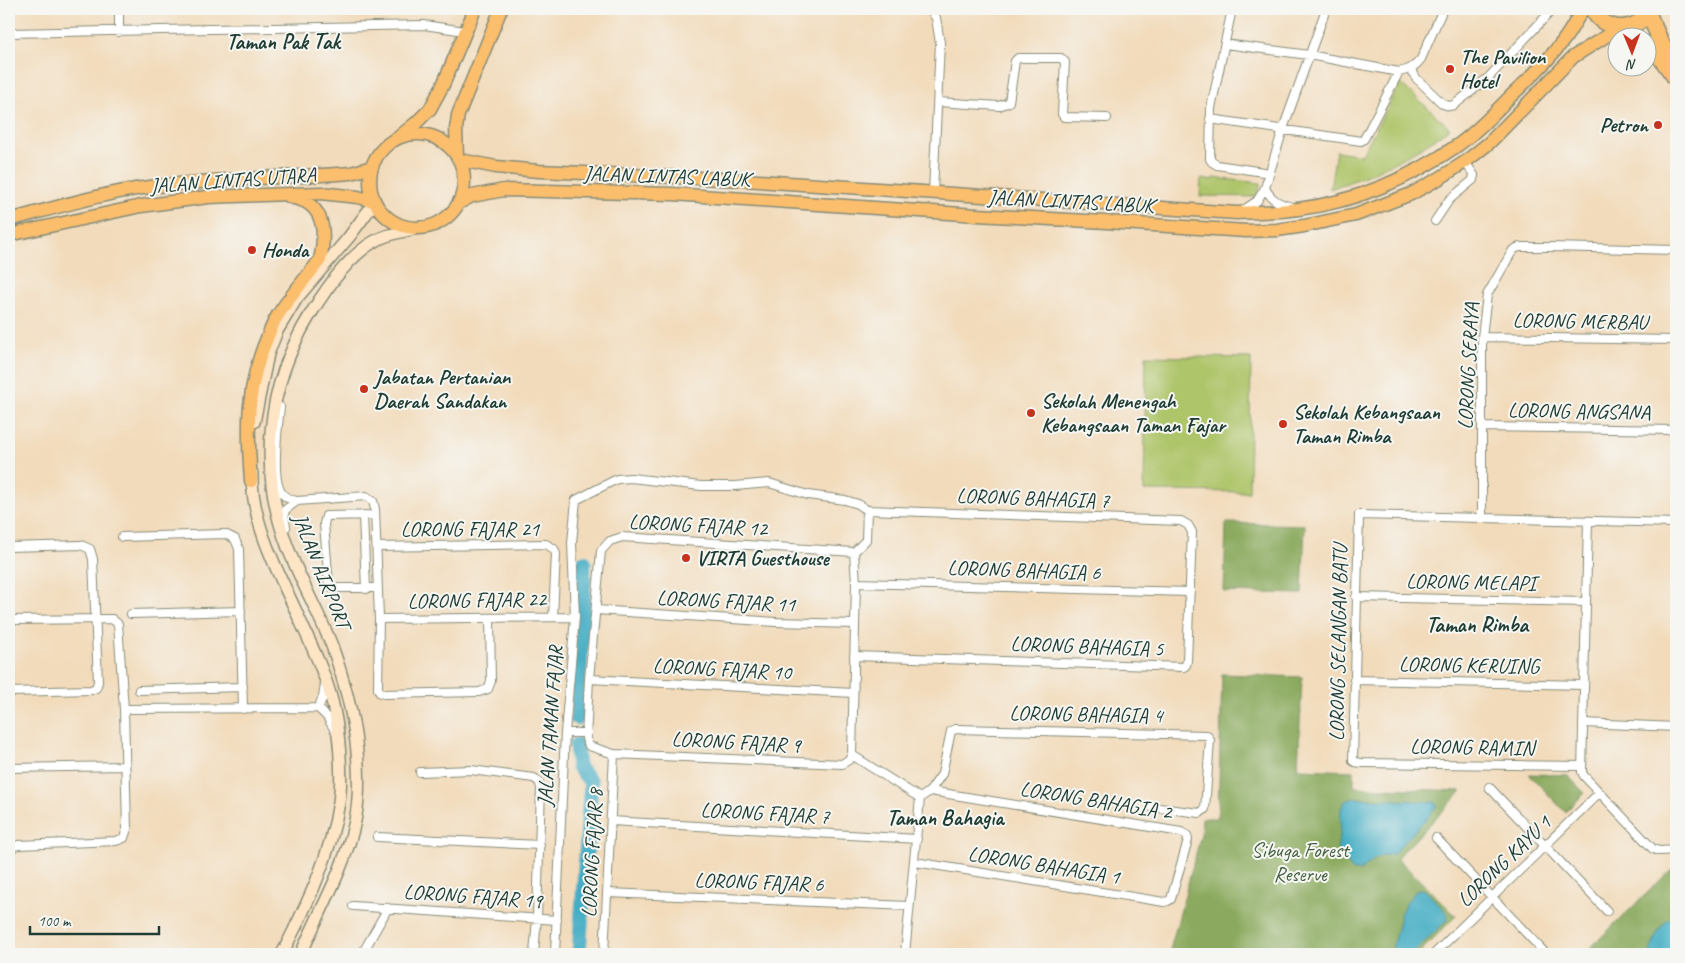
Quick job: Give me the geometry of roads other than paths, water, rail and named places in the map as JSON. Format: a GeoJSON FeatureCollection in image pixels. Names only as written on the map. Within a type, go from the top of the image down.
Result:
{"type":"FeatureCollection","features":[{"type":"Feature","properties":{"kind":"highway"},"geometry":{"type":"LineString","coordinates":[[1592,9],[1602,21],[1610,26],[1619,28],[1635,24],[1649,11],[1655,31],[1673,60]]}},
{"type":"Feature","properties":{"kind":"highway"},"geometry":{"type":"LineString","coordinates":[[1658,54],[1676,78]]}},
{"type":"Feature","properties":{"kind":"main road"},"geometry":{"type":"LineString","coordinates":[[475,9],[443,85],[430,109],[416,123],[381,151],[372,167],[370,179],[374,202],[384,214],[395,222],[408,227],[422,228],[437,224],[450,215],[459,203],[464,190],[464,176],[458,158],[456,129],[458,115],[501,9]]}},
{"type":"Feature","properties":{"kind":"main road","name":"JALAN LINTAS LABUK"},"geometry":{"type":"LineString","coordinates":[[458,158],[496,167],[665,175],[1237,213],[1299,209],[1341,200],[1397,181],[1459,144],[1481,126],[1557,48],[1583,9]]}},
{"type":"Feature","properties":{"kind":"main road","name":"JALAN LINTAS LABUK"},"geometry":{"type":"LineString","coordinates":[[459,203],[472,196],[504,190],[672,194],[977,215],[1246,231],[1277,230],[1328,222],[1356,215],[1411,194],[1465,162],[1509,124],[1573,58],[1608,35]]}},
{"type":"Feature","properties":{"kind":"main road"},"geometry":{"type":"LineString","coordinates":[[396,139],[409,135],[423,134],[437,138],[448,146],[458,158]]}},
{"type":"Feature","properties":{"kind":"main road","name":"JALAN LINTAS UTARA"},"geometry":{"type":"LineString","coordinates":[[9,220],[105,195],[148,187],[206,181],[351,173],[372,167]]}},
{"type":"Feature","properties":{"kind":"main road","name":"JALAN LINTAS UTARA"},"geometry":{"type":"LineString","coordinates":[[9,235],[165,202],[208,197],[320,193],[358,197],[374,202]]}},
{"type":"Feature","properties":{"kind":"main road"},"geometry":{"type":"LineString","coordinates":[[252,482],[248,438],[249,406],[254,374],[277,316],[320,260],[324,238],[323,226],[314,209],[308,203],[278,194]]}},
{"type":"Feature","properties":{"kind":"main road","name":"JALAN AIRPORT"},"geometry":{"type":"LineString","coordinates":[[282,954],[315,885],[332,838],[340,800],[339,738],[332,698],[314,652],[282,583],[257,512],[252,482],[255,412],[268,354],[276,331],[297,298],[349,237],[374,202]]}},
{"type":"Feature","properties":{"kind":"main road","name":"JALAN AIRPORT"},"geometry":{"type":"LineString","coordinates":[[301,954],[346,852],[355,819],[358,783],[355,736],[344,680],[331,645],[288,548],[279,523],[271,489],[269,453],[275,399],[281,376],[292,349],[303,326],[328,285],[354,257],[385,236],[422,228]]}},
{"type":"Feature","properties":{"kind":"street"},"geometry":{"type":"LineString","coordinates":[[119,9],[119,32]]}},
{"type":"Feature","properties":{"kind":"street"},"geometry":{"type":"LineString","coordinates":[[930,9],[936,18],[939,31],[938,102],[933,193]]}},
{"type":"Feature","properties":{"kind":"street"},"geometry":{"type":"LineString","coordinates":[[1232,9],[1210,119],[1209,155],[1212,162],[1217,165],[1270,173]]}},
{"type":"Feature","properties":{"kind":"street"},"geometry":{"type":"LineString","coordinates":[[1237,213],[1257,201],[1265,188],[1283,129],[1326,9]]}},
{"type":"Feature","properties":{"kind":"street"},"geometry":{"type":"LineString","coordinates":[[1225,44],[1309,55],[1399,72],[1411,69],[1421,59],[1443,9]]}},
{"type":"Feature","properties":{"kind":"street"},"geometry":{"type":"LineString","coordinates":[[1411,69],[1416,78],[1443,104],[1454,105],[1488,78],[1553,9]]}},
{"type":"Feature","properties":{"kind":"street"},"geometry":{"type":"LineString","coordinates":[[9,33],[424,25],[465,31]]}},
{"type":"Feature","properties":{"kind":"street"},"geometry":{"type":"LineString","coordinates":[[938,102],[1005,105],[1009,102],[1015,61],[1018,58],[1061,58],[1065,62],[1062,114],[1064,117],[1107,118]]}},
{"type":"Feature","properties":{"kind":"street"},"geometry":{"type":"LineString","coordinates":[[1210,119],[1362,141],[1399,72]]}},
{"type":"Feature","properties":{"kind":"street"},"geometry":{"type":"LineString","coordinates":[[1435,221],[1449,200],[1473,180],[1474,175],[1465,162]]}},
{"type":"Feature","properties":{"kind":"street"},"geometry":{"type":"LineString","coordinates":[[1265,188],[1273,200],[1299,209]]}},
{"type":"Feature","properties":{"kind":"street","name":"LORONG SERAYA"},"geometry":{"type":"LineString","coordinates":[[1482,518],[1482,337],[1487,295],[1510,254],[1519,247],[1676,250]]}},
{"type":"Feature","properties":{"kind":"street","name":"LORONG MERBAU"},"geometry":{"type":"LineString","coordinates":[[1482,337],[1676,340]]}},
{"type":"Feature","properties":{"kind":"street"},"geometry":{"type":"LineString","coordinates":[[292,349],[281,394],[276,468],[278,486],[288,499],[297,501],[366,496],[373,501],[377,547],[378,689],[380,693],[478,692],[488,688],[491,680],[490,618]]}},
{"type":"Feature","properties":{"kind":"street","name":"LORONG ANGSANA"},"geometry":{"type":"LineString","coordinates":[[1482,427],[1676,430]]}},
{"type":"Feature","properties":{"kind":"street","name":"JALAN TAMAN FAJAR"},"geometry":{"type":"LineString","coordinates":[[555,954],[565,733],[575,616],[572,543],[576,500],[617,479],[631,478],[701,486],[769,483],[808,496],[845,500],[858,504],[867,510]]}},
{"type":"Feature","properties":{"kind":"street"},"geometry":{"type":"LineString","coordinates":[[297,501],[285,510],[285,523],[316,611]]}},
{"type":"Feature","properties":{"kind":"street"},"geometry":{"type":"LineString","coordinates":[[867,510],[866,540],[854,552],[856,583],[852,755],[920,798]]}},
{"type":"Feature","properties":{"kind":"street","name":"LORONG BAHAGIA 7"},"geometry":{"type":"LineString","coordinates":[[867,510],[1182,521],[1188,525],[1192,532]]}},
{"type":"Feature","properties":{"kind":"street"},"geometry":{"type":"LineString","coordinates":[[363,515],[366,588]]}},
{"type":"Feature","properties":{"kind":"street"},"geometry":{"type":"LineString","coordinates":[[375,515],[326,516],[324,524],[329,584],[332,588],[339,590],[378,588]]}},
{"type":"Feature","properties":{"kind":"street","name":"LORONG SELANGAN BATU"},"geometry":{"type":"LineString","coordinates":[[1362,762],[1354,762],[1353,760],[1359,516],[1482,518]]}},
{"type":"Feature","properties":{"kind":"street"},"geometry":{"type":"LineString","coordinates":[[1482,518],[1676,523]]}},
{"type":"Feature","properties":{"kind":"street"},"geometry":{"type":"LineString","coordinates":[[1588,521],[1582,766],[1584,776],[1653,849],[1659,851],[1676,850]]}},
{"type":"Feature","properties":{"kind":"street","name":"LORONG BAHAGIA 5"},"geometry":{"type":"LineString","coordinates":[[854,656],[1184,667],[1187,661],[1192,532]]}},
{"type":"Feature","properties":{"kind":"street"},"geometry":{"type":"LineString","coordinates":[[122,537],[225,534],[235,539],[239,549],[244,708]]}},
{"type":"Feature","properties":{"kind":"street","name":"LORONG FAJAR 12"},"geometry":{"type":"LineString","coordinates":[[587,733],[589,679],[600,551],[610,541],[622,537],[854,552]]}},
{"type":"Feature","properties":{"kind":"street","name":"LORONG FAJAR 21"},"geometry":{"type":"LineString","coordinates":[[377,547],[546,544],[554,549],[556,554],[553,617]]}},
{"type":"Feature","properties":{"kind":"street"},"geometry":{"type":"LineString","coordinates":[[9,547],[81,545],[90,549],[94,559],[98,682],[96,688],[91,690],[9,692]]}},
{"type":"Feature","properties":{"kind":"street","name":"LORONG BAHAGIA 6"},"geometry":{"type":"LineString","coordinates":[[856,583],[1190,592]]}},
{"type":"Feature","properties":{"kind":"street","name":"LORONG MELAPI"},"geometry":{"type":"LineString","coordinates":[[1356,597],[1586,602]]}},
{"type":"Feature","properties":{"kind":"street","name":"LORONG FAJAR 11"},"geometry":{"type":"LineString","coordinates":[[596,610],[776,622],[854,624]]}},
{"type":"Feature","properties":{"kind":"street"},"geometry":{"type":"LineString","coordinates":[[131,614],[241,611]]}},
{"type":"Feature","properties":{"kind":"street","name":"LORONG FAJAR 22"},"geometry":{"type":"LineString","coordinates":[[379,619],[575,616]]}},
{"type":"Feature","properties":{"kind":"street"},"geometry":{"type":"LineString","coordinates":[[9,620],[112,619],[116,622],[118,626],[124,709],[127,829],[124,838],[116,841],[19,845],[14,846],[9,853]]}},
{"type":"Feature","properties":{"kind":"street","name":"LORONG FAJAR 10"},"geometry":{"type":"LineString","coordinates":[[589,679],[853,693]]}},
{"type":"Feature","properties":{"kind":"street"},"geometry":{"type":"LineString","coordinates":[[318,708],[323,697],[325,680]]}},
{"type":"Feature","properties":{"kind":"street","name":"LORONG KERUING"},"geometry":{"type":"LineString","coordinates":[[1354,680],[1584,685]]}},
{"type":"Feature","properties":{"kind":"street"},"geometry":{"type":"LineString","coordinates":[[139,690],[243,687]]}},
{"type":"Feature","properties":{"kind":"street"},"geometry":{"type":"LineString","coordinates":[[124,709],[318,708],[327,717],[339,738]]}},
{"type":"Feature","properties":{"kind":"street"},"geometry":{"type":"LineString","coordinates":[[1583,723],[1676,727]]}},
{"type":"Feature","properties":{"kind":"street","name":"LORONG BAHAGIA 4"},"geometry":{"type":"LineString","coordinates":[[930,791],[942,774],[949,736],[951,731],[956,729],[1207,735],[1210,740],[1204,812],[1151,808]]}},
{"type":"Feature","properties":{"kind":"street"},"geometry":{"type":"LineString","coordinates":[[565,733],[587,733],[586,739],[589,746],[614,754]]}},
{"type":"Feature","properties":{"kind":"street","name":"LORONG FAJAR 9"},"geometry":{"type":"LineString","coordinates":[[614,754],[842,764],[850,759],[852,755]]}},
{"type":"Feature","properties":{"kind":"street","name":"LORONG FAJAR 8"},"geometry":{"type":"LineString","coordinates":[[604,954],[614,754]]}},
{"type":"Feature","properties":{"kind":"street","name":"LORONG RAMIN"},"geometry":{"type":"LineString","coordinates":[[1362,762],[1582,766]]}},
{"type":"Feature","properties":{"kind":"street"},"geometry":{"type":"LineString","coordinates":[[9,768],[125,766]]}},
{"type":"Feature","properties":{"kind":"street"},"geometry":{"type":"LineString","coordinates":[[420,772],[471,770],[534,778],[539,782],[541,788],[540,845],[534,954]]}},
{"type":"Feature","properties":{"kind":"street"},"geometry":{"type":"LineString","coordinates":[[1489,787],[1607,911]]}},
{"type":"Feature","properties":{"kind":"street"},"geometry":{"type":"LineString","coordinates":[[920,798],[930,791]]}},
{"type":"Feature","properties":{"kind":"street","name":"LORONG BAHAGIA 2"},"geometry":{"type":"LineString","coordinates":[[930,791],[1181,832],[1187,835],[1188,840],[1171,899],[1168,902]]}},
{"type":"Feature","properties":{"kind":"street","name":"LORONG KAYU 1"},"geometry":{"type":"LineString","coordinates":[[1434,954],[1599,793]]}},
{"type":"Feature","properties":{"kind":"street"},"geometry":{"type":"LineString","coordinates":[[905,954],[920,798]]}},
{"type":"Feature","properties":{"kind":"street","name":"LORONG FAJAR 7"},"geometry":{"type":"LineString","coordinates":[[611,821],[917,839]]}},
{"type":"Feature","properties":{"kind":"street"},"geometry":{"type":"LineString","coordinates":[[377,837],[540,845]]}},
{"type":"Feature","properties":{"kind":"street"},"geometry":{"type":"LineString","coordinates":[[1436,838],[1546,954]]}},
{"type":"Feature","properties":{"kind":"street","name":"LORONG BAHAGIA 1"},"geometry":{"type":"LineString","coordinates":[[915,862],[1168,902]]}},
{"type":"Feature","properties":{"kind":"street","name":"LORONG FAJAR 6"},"geometry":{"type":"LineString","coordinates":[[608,893],[909,906]]}},
{"type":"Feature","properties":{"kind":"street","name":"LORONG FAJAR 19"},"geometry":{"type":"LineString","coordinates":[[353,906],[557,920]]}},
{"type":"Feature","properties":{"kind":"street","name":"LORONG FAJAR 19"},"geometry":{"type":"LineString","coordinates":[[362,954],[388,908]]}},
{"type":"Feature","properties":{"kind":"street"},"geometry":{"type":"LineString","coordinates":[[1440,948],[1446,954]]}},
{"type":"Feature","properties":{"kind":"water"},"geometry":{"type":"Polygon","coordinates":[[[1354,798],[1432,802],[1436,803],[1437,807],[1393,854],[1379,856],[1360,871],[1353,871],[1337,849],[1340,835],[1341,809],[1344,802],[1354,798]]]}},
{"type":"Feature","properties":{"kind":"water"},"geometry":{"type":"Polygon","coordinates":[[[1417,889],[1425,890],[1447,913],[1448,919],[1412,954],[1391,954],[1401,912],[1417,889]]]}},
{"type":"Feature","properties":{"kind":"water"},"geometry":{"type":"Polygon","coordinates":[[[1668,919],[1676,923],[1676,954],[1650,954],[1654,940],[1664,922],[1668,919]]]}},
{"type":"Feature","properties":{"kind":"waterway"},"geometry":{"type":"LineString","coordinates":[[577,718],[584,562]]}},
{"type":"Feature","properties":{"kind":"waterway"},"geometry":{"type":"LineString","coordinates":[[576,745],[578,767],[591,782],[579,954]]}},
{"type":"Feature","properties":{"kind":"place","name":"The Pavilion Hotel"},"geometry":{"type":"Point","coordinates":[1450,69]}},
{"type":"Feature","properties":{"kind":"place","name":"Petron"},"geometry":{"type":"Point","coordinates":[1658,125]}},
{"type":"Feature","properties":{"kind":"place","name":"Honda"},"geometry":{"type":"Point","coordinates":[252,250]}},
{"type":"Feature","properties":{"kind":"place","name":"Jabatan Pertanian Daerah Sandakan"},"geometry":{"type":"Point","coordinates":[364,389]}},
{"type":"Feature","properties":{"kind":"place","name":"Sekolah Menengah Kebangsaan Taman Fajar"},"geometry":{"type":"Point","coordinates":[1031,413]}},
{"type":"Feature","properties":{"kind":"place","name":"Sekolah Kebangsaan Taman Rimba"},"geometry":{"type":"Point","coordinates":[1283,424]}},
{"type":"Feature","properties":{"kind":"place","name":"VIRTA Guesthouse"},"geometry":{"type":"Point","coordinates":[686,558]}},
{"type":"Feature","properties":{"kind":"district","name":"Taman Pak Tak"},"geometry":{"type":"Point","coordinates":[283,41]}},
{"type":"Feature","properties":{"kind":"district","name":"Taman Rimba"},"geometry":{"type":"Point","coordinates":[1477,624]}},
{"type":"Feature","properties":{"kind":"district","name":"Taman Bahagia"},"geometry":{"type":"Point","coordinates":[945,817]}},
{"type":"Feature","properties":{"kind":"park label","name":"Sibuga Forest Reserve"},"geometry":{"type":"Point","coordinates":[1300,862]}}]}
